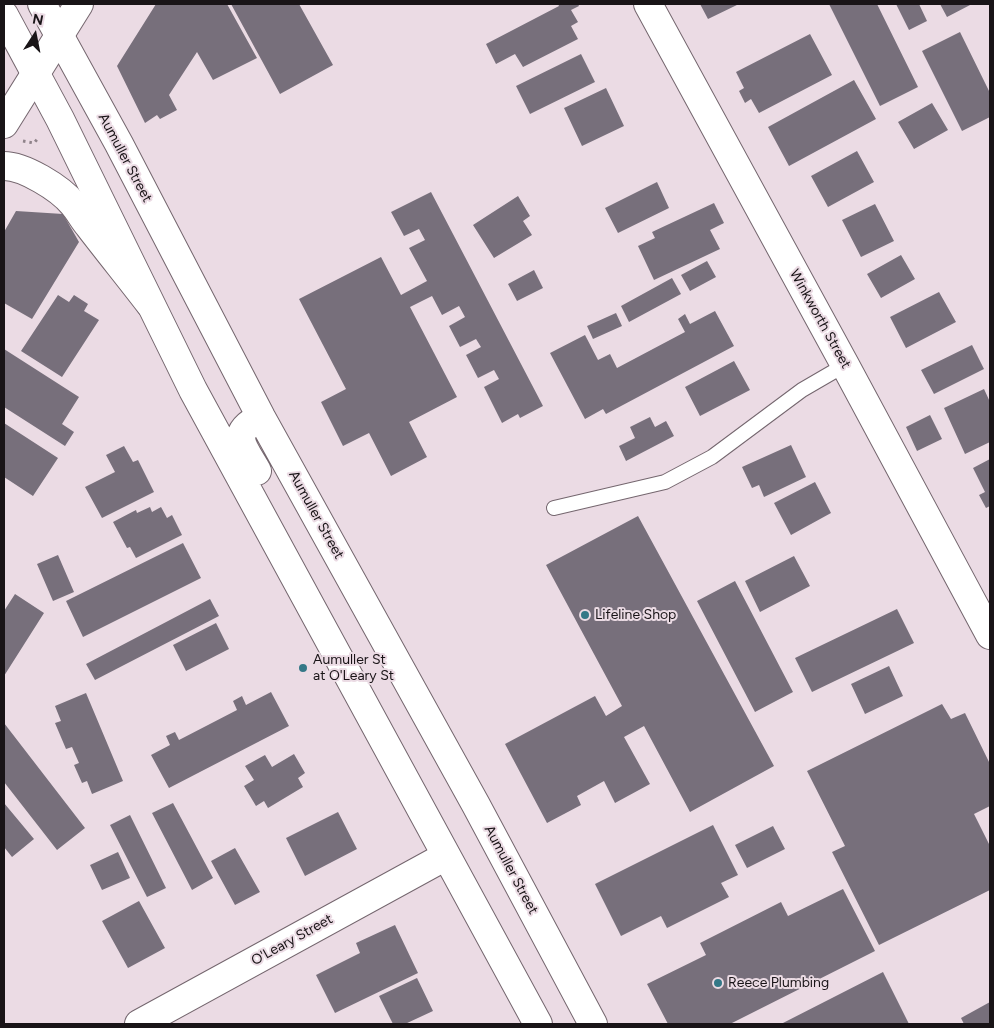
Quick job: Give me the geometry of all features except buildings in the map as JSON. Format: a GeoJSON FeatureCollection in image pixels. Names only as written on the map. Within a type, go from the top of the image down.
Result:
{"type":"FeatureCollection","features":[{"type":"Feature","properties":{"kind":"main road","name":"Aumuller Street"},"geometry":{"type":"LineString","coordinates":[[42,4],[118,144],[261,417],[476,805],[593,1024]]}},
{"type":"Feature","properties":{"kind":"main road"},"geometry":{"type":"LineString","coordinates":[[13,132],[36,74],[58,34],[79,4]]}},
{"type":"Feature","properties":{"kind":"main road","name":"Winkworth Street"},"geometry":{"type":"LineString","coordinates":[[648,4],[845,364],[990,635]]}},
{"type":"Feature","properties":{"kind":"main road"},"geometry":{"type":"LineString","coordinates":[[4,14],[36,74],[193,390],[538,1024]]}},
{"type":"Feature","properties":{"kind":"main road"},"geometry":{"type":"LineString","coordinates":[[4,166],[11,166],[36,177],[50,184],[63,194],[73,204],[150,304]]}},
{"type":"Feature","properties":{"kind":"main road"},"geometry":{"type":"LineString","coordinates":[[261,417],[246,425],[240,436],[276,508],[299,585]]}},
{"type":"Feature","properties":{"kind":"main road","name":"O'Leary Street"},"geometry":{"type":"LineString","coordinates":[[139,1024],[446,856]]}},
{"type":"Feature","properties":{"kind":"lane"},"geometry":{"type":"LineString","coordinates":[[554,508],[664,482],[712,458],[802,390],[845,364]]}},
{"type":"Feature","properties":{"kind":"path"},"geometry":{"type":"LineString","coordinates":[[13,132],[34,143],[44,132]]}},
{"type":"Feature","properties":{"kind":"place","name":"Lifeline Shop"},"geometry":{"type":"Point","coordinates":[585,615]}},
{"type":"Feature","properties":{"kind":"place","name":"Aumuller St at O'Leary St"},"geometry":{"type":"Point","coordinates":[303,668]}},
{"type":"Feature","properties":{"kind":"place","name":"Reece Plumbing"},"geometry":{"type":"Point","coordinates":[718,983]}}]}
